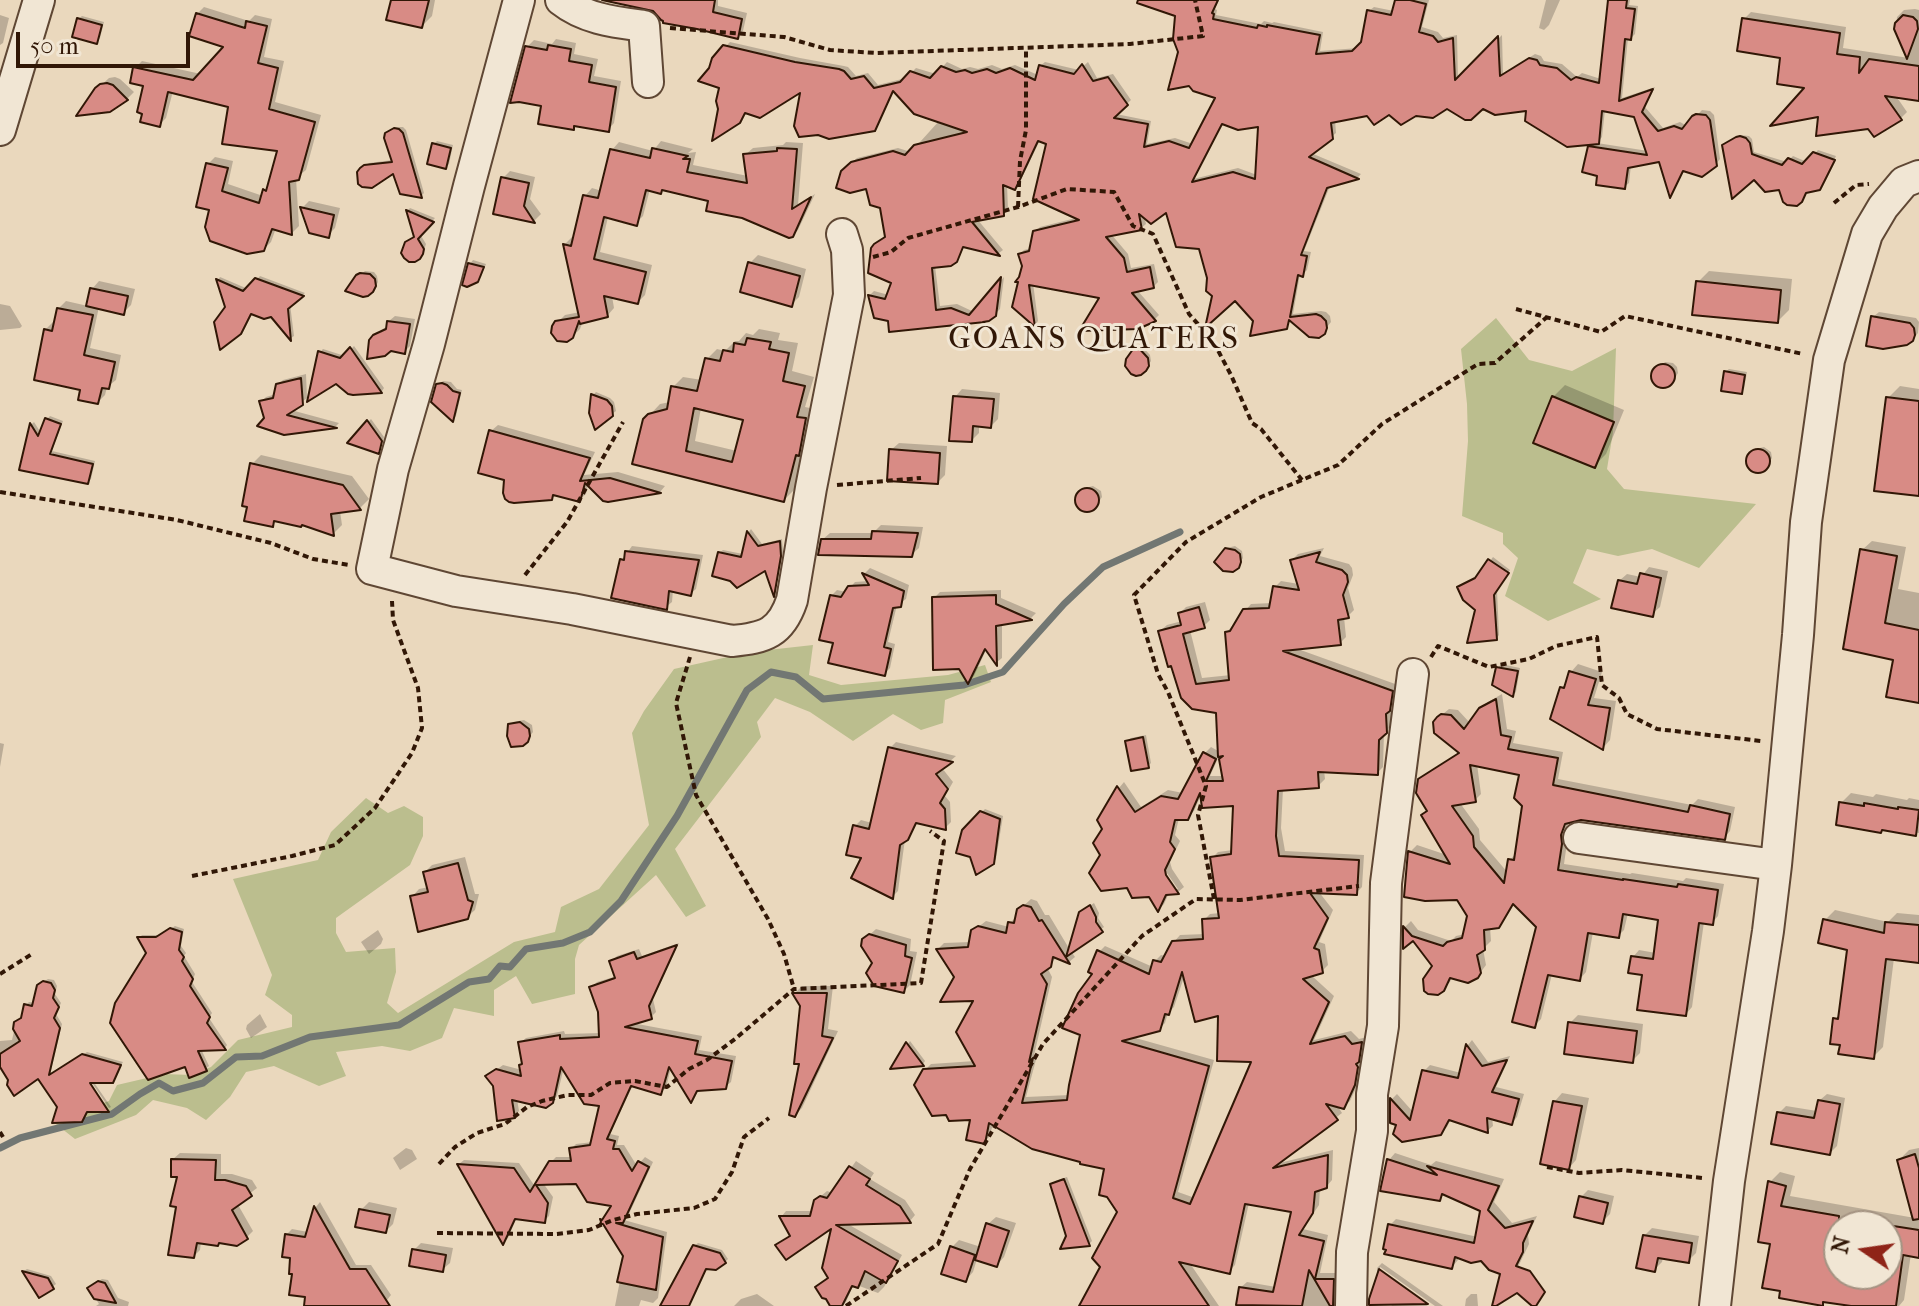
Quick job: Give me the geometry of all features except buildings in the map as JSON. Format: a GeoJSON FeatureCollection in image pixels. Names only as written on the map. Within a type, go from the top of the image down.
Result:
{"type":"FeatureCollection","features":[{"type":"Feature","properties":{"kind":"street"},"geometry":{"type":"LineString","coordinates":[[0,130],[39,0]]}},
{"type":"Feature","properties":{"kind":"street"},"geometry":{"type":"LineString","coordinates":[[519,0],[393,469],[381,572],[456,591],[572,609],[732,641],[753,639],[775,630],[787,617],[792,600],[849,295],[845,247]]}},
{"type":"Feature","properties":{"kind":"street"},"geometry":{"type":"LineString","coordinates":[[561,0],[574,10],[604,20],[644,26],[648,82]]}},
{"type":"Feature","properties":{"kind":"street"},"geometry":{"type":"LineString","coordinates":[[1715,1306],[1729,1181],[1776,865],[1806,522],[1829,360],[1867,234],[1883,207],[1904,182],[1919,176]]}},
{"type":"Feature","properties":{"kind":"street"},"geometry":{"type":"LineString","coordinates":[[1351,1306],[1353,1240],[1372,1131],[1372,1094],[1383,1026],[1386,883],[1421,667]]}},
{"type":"Feature","properties":{"kind":"street"},"geometry":{"type":"LineString","coordinates":[[1579,838],[1776,865]]}},
{"type":"Feature","properties":{"kind":"path"},"geometry":{"type":"LineString","coordinates":[[644,26],[784,37],[830,50],[876,53],[1130,44],[1203,36],[1195,0]]}},
{"type":"Feature","properties":{"kind":"path"},"geometry":{"type":"LineString","coordinates":[[1018,207],[1020,161],[1026,130],[1026,48]]}},
{"type":"Feature","properties":{"kind":"path"},"geometry":{"type":"LineString","coordinates":[[845,247],[891,252],[908,238],[1018,207],[1067,189],[1114,192],[1133,226],[1153,234],[1189,314],[1213,341],[1252,423],[1261,429],[1302,480]]}},
{"type":"Feature","properties":{"kind":"path"},"geometry":{"type":"LineString","coordinates":[[1516,309],[1601,332],[1625,316],[1829,360]]}},
{"type":"Feature","properties":{"kind":"path"},"geometry":{"type":"LineString","coordinates":[[1214,899],[1198,815],[1206,786],[1158,674],[1134,595],[1186,542],[1261,497],[1338,465],[1382,424],[1478,364],[1495,363],[1547,317]]}},
{"type":"Feature","properties":{"kind":"path"},"geometry":{"type":"LineString","coordinates":[[506,599],[567,522],[623,422]]}},
{"type":"Feature","properties":{"kind":"path"},"geometry":{"type":"LineString","coordinates":[[811,488],[921,478]]}},
{"type":"Feature","properties":{"kind":"path"},"geometry":{"type":"LineString","coordinates":[[0,492],[177,520],[271,543],[313,559],[381,572],[393,620],[418,688],[422,728],[412,753],[375,808],[335,845],[192,876]]}},
{"type":"Feature","properties":{"kind":"path"},"geometry":{"type":"LineString","coordinates":[[697,635],[676,703],[696,795],[768,919],[784,954],[794,989]]}},
{"type":"Feature","properties":{"kind":"path"},"geometry":{"type":"LineString","coordinates":[[1421,667],[1438,646],[1489,667],[1529,659],[1556,646],[1597,637],[1602,685],[1619,698],[1627,714],[1657,729],[1788,744]]}},
{"type":"Feature","properties":{"kind":"path"},"geometry":{"type":"LineString","coordinates":[[439,1164],[455,1147],[477,1133],[505,1124],[527,1107],[542,1101],[568,1095],[591,1095],[610,1083],[635,1081],[667,1087],[735,1039],[794,989],[921,983],[944,841],[930,831]]}},
{"type":"Feature","properties":{"kind":"path"},"geometry":{"type":"LineString","coordinates":[[846,1306],[938,1244],[970,1169],[1043,1044],[1142,936],[1196,899],[1240,900],[1386,883]]}},
{"type":"Feature","properties":{"kind":"path"},"geometry":{"type":"LineString","coordinates":[[0,974],[32,954]]}},
{"type":"Feature","properties":{"kind":"path"},"geometry":{"type":"LineString","coordinates":[[437,1233],[557,1234],[589,1230],[637,1214],[694,1208],[715,1199],[732,1172],[744,1137],[769,1118]]}},
{"type":"Feature","properties":{"kind":"path"},"geometry":{"type":"LineString","coordinates":[[1547,1167],[1579,1173],[1622,1170],[1729,1181]]}},
{"type":"Feature","properties":{"kind":"green space"},"geometry":{"type":"Polygon","coordinates":[[[1496,318],[1529,360],[1572,371],[1616,348],[1613,432],[1607,469],[1624,489],[1756,504],[1699,568],[1652,549],[1618,556],[1587,549],[1573,583],[1601,599],[1548,621],[1505,596],[1518,558],[1503,544],[1503,533],[1462,516],[1468,441],[1461,349],[1496,318]]]}},
{"type":"Feature","properties":{"kind":"green space"},"geometry":{"type":"Polygon","coordinates":[[[813,645],[809,675],[841,685],[948,675],[985,665],[991,682],[945,700],[943,723],[921,730],[893,714],[853,741],[810,712],[775,698],[757,722],[761,737],[675,849],[706,906],[686,917],[656,875],[579,945],[575,959],[575,994],[532,1004],[516,976],[494,990],[494,1016],[454,1008],[442,1038],[410,1051],[382,1046],[336,1052],[346,1076],[319,1086],[274,1066],[246,1072],[230,1097],[206,1120],[187,1108],[153,1100],[136,1115],[75,1139],[52,1121],[109,1101],[117,1085],[164,1074],[191,1075],[211,1067],[238,1040],[292,1027],[292,1015],[265,995],[272,975],[233,879],[318,860],[331,832],[366,798],[388,813],[404,806],[423,817],[423,836],[410,865],[336,918],[336,933],[346,952],[395,948],[396,972],[387,1003],[398,1013],[514,942],[555,932],[561,907],[599,889],[649,825],[632,733],[674,669],[750,652],[813,645]]]}},
{"type":"Feature","properties":{"kind":"waterway"},"geometry":{"type":"LineString","coordinates":[[0,1148],[20,1138],[112,1114],[159,1083],[173,1091],[203,1083],[236,1057],[262,1056],[310,1037],[399,1025],[469,982],[489,979],[500,966],[510,967],[526,949],[563,943],[590,932],[621,901],[677,816],[747,690],[771,672],[796,677],[823,699],[964,685],[1003,672],[1064,604],[1103,567],[1180,532]]}},
{"type":"Feature","properties":{"kind":"district","name":"GOANS QUATERS"},"geometry":{"type":"Point","coordinates":[1094,340]}}]}
